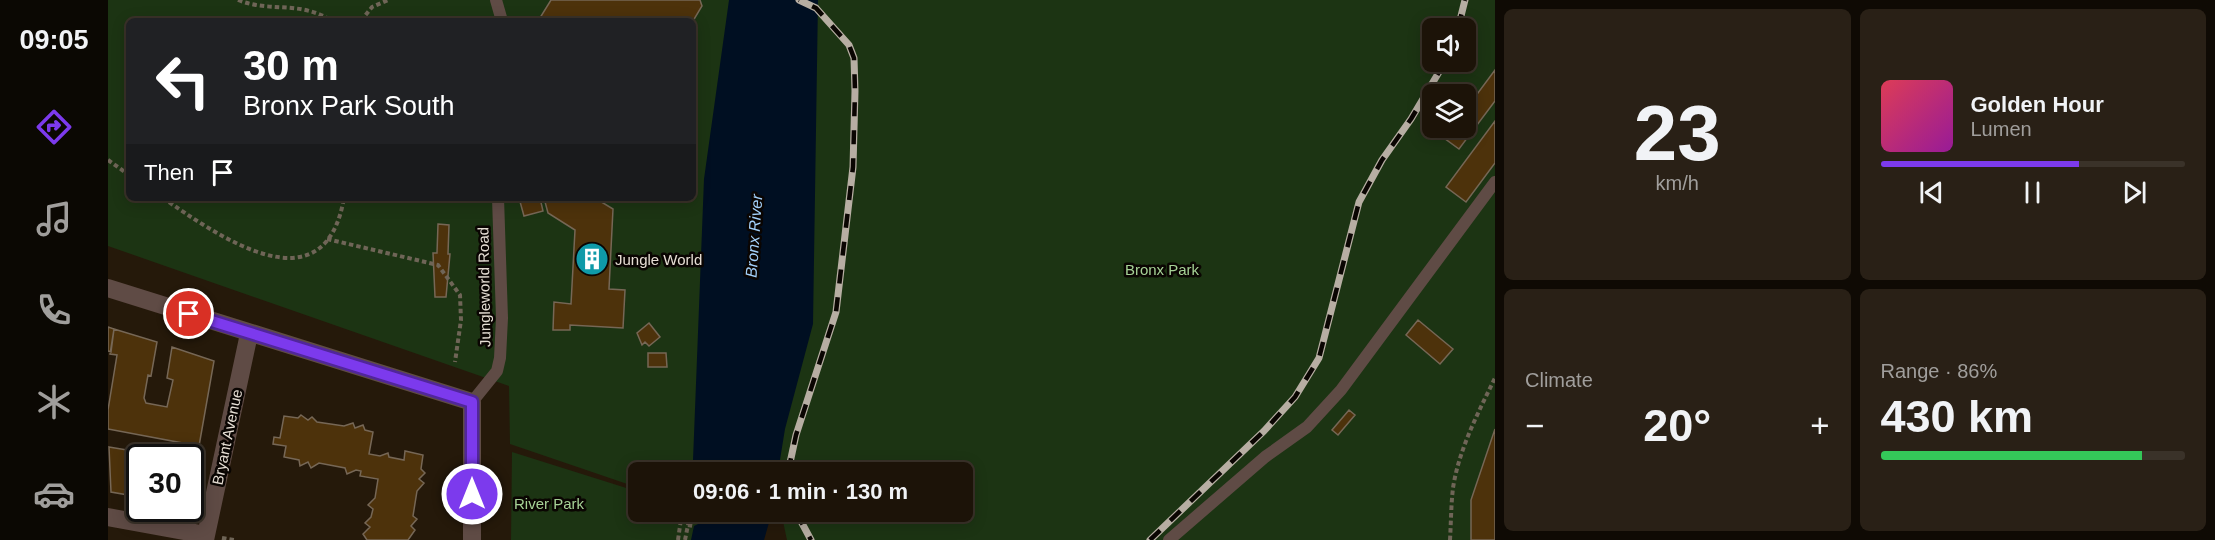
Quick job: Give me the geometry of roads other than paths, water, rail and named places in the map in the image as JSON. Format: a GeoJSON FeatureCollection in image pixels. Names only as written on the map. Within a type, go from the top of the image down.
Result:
{"type":"FeatureCollection","features":[{"type":"Feature","properties":{"kind":"street"},"geometry":{"type":"LineString","coordinates":[[108,288],[472,402],[472,540]]}},
{"type":"Feature","properties":{"kind":"street","name":"Bryant Avenue"},"geometry":{"type":"LineString","coordinates":[[206,537],[249,334]]}},
{"type":"Feature","properties":{"kind":"street"},"geometry":{"type":"LineString","coordinates":[[108,517],[206,537]]}},
{"type":"Feature","properties":{"kind":"lane"},"geometry":{"type":"LineString","coordinates":[[496,0],[501,18]]}},
{"type":"Feature","properties":{"kind":"lane"},"geometry":{"type":"LineString","coordinates":[[1169,540],[1265,457],[1307,427],[1341,390],[1495,182]]}},
{"type":"Feature","properties":{"kind":"lane","name":"Jungleworld Road"},"geometry":{"type":"LineString","coordinates":[[472,402],[497,370],[500,358],[502,318],[498,201]]}},
{"type":"Feature","properties":{"kind":"water","name":"Bronx River"},"geometry":{"type":"Polygon","coordinates":[[[729,0],[818,0],[813,324],[785,429],[780,462],[692,462],[704,179],[729,0]]]}},
{"type":"Feature","properties":{"kind":"water"},"geometry":{"type":"Polygon","coordinates":[[[702,522],[769,522],[764,540],[691,540],[694,526],[702,522]]]}},
{"type":"Feature","properties":{"kind":"railway"},"geometry":{"type":"LineString","coordinates":[[790,462],[796,435],[836,312],[853,167],[855,91],[854,58],[849,45],[816,8],[799,0]]}},
{"type":"Feature","properties":{"kind":"railway"},"geometry":{"type":"LineString","coordinates":[[1460,18],[1465,0]]}},
{"type":"Feature","properties":{"kind":"railway"},"geometry":{"type":"LineString","coordinates":[[1150,540],[1264,431],[1295,397],[1319,358],[1359,202],[1382,160],[1411,119],[1439,72]]}},
{"type":"Feature","properties":{"kind":"railway"},"geometry":{"type":"LineString","coordinates":[[801,522],[811,540]]}},
{"type":"Feature","properties":{"kind":"place","name":"Jungle World"},"geometry":{"type":"Point","coordinates":[592,259]}},
{"type":"Feature","properties":{"kind":"park label","name":"Bronx Park"},"geometry":{"type":"Point","coordinates":[1162,269]}},
{"type":"Feature","properties":{"kind":"park label","name":"River Park"},"geometry":{"type":"Point","coordinates":[549,503]}}]}
